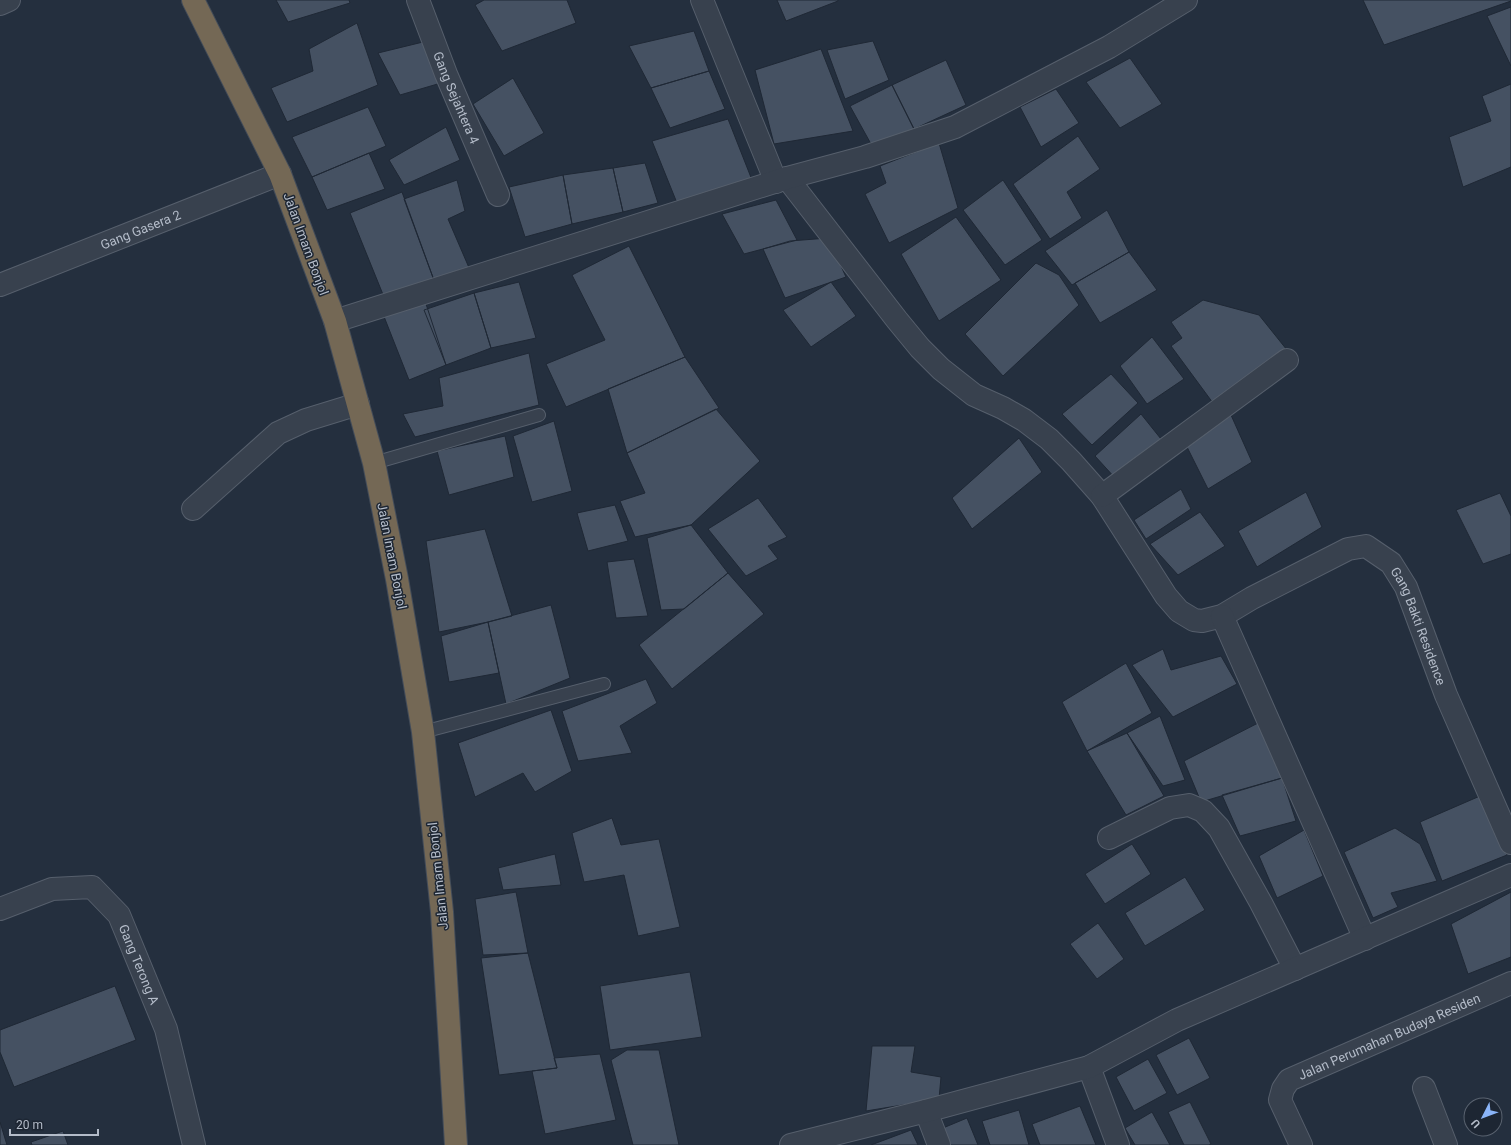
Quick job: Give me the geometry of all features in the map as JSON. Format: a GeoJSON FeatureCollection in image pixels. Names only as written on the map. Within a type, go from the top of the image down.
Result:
{"type":"FeatureCollection","features":[{"type":"Feature","properties":{"kind":"highway","name":"Jalan Imam Bonjol"},"geometry":{"type":"LineString","coordinates":[[193,0],[280,174],[335,321],[374,463],[397,579],[422,732],[442,912],[456,1145]]}},
{"type":"Feature","properties":{"kind":"street"},"geometry":{"type":"LineString","coordinates":[[0,4],[9,0]]}},
{"type":"Feature","properties":{"kind":"street","name":"Gang Sejahtera 4"},"geometry":{"type":"LineString","coordinates":[[418,0],[446,74],[498,194]]}},
{"type":"Feature","properties":{"kind":"street"},"geometry":{"type":"LineString","coordinates":[[702,0],[781,180]]}},
{"type":"Feature","properties":{"kind":"street"},"geometry":{"type":"LineString","coordinates":[[335,321],[781,180],[865,157],[955,127],[1108,47],[1186,0]]}},
{"type":"Feature","properties":{"kind":"street","name":"Gang Gasera 2"},"geometry":{"type":"LineString","coordinates":[[0,285],[280,174]]}},
{"type":"Feature","properties":{"kind":"street","name":"Gang Bakti Residence"},"geometry":{"type":"LineString","coordinates":[[781,180],[920,348],[941,369],[974,395],[1003,408],[1024,420],[1049,439],[1072,461],[1102,496],[1166,596],[1179,611],[1194,620],[1202,622],[1222,616],[1252,598],[1348,550],[1366,546],[1391,563],[1406,587],[1446,695],[1511,843]]}},
{"type":"Feature","properties":{"kind":"street"},"geometry":{"type":"LineString","coordinates":[[1102,496],[1287,360]]}},
{"type":"Feature","properties":{"kind":"street"},"geometry":{"type":"LineString","coordinates":[[193,509],[278,433],[306,420],[358,404]]}},
{"type":"Feature","properties":{"kind":"street"},"geometry":{"type":"LineString","coordinates":[[1222,616],[1365,939]]}},
{"type":"Feature","properties":{"kind":"street"},"geometry":{"type":"LineString","coordinates":[[1109,838],[1170,808],[1189,806],[1204,811],[1219,828],[1261,903],[1295,969]]}},
{"type":"Feature","properties":{"kind":"street"},"geometry":{"type":"LineString","coordinates":[[791,1145],[926,1111],[1089,1067],[1177,1020],[1511,875]]}},
{"type":"Feature","properties":{"kind":"street","name":"Gang Terong A"},"geometry":{"type":"LineString","coordinates":[[0,909],[52,889],[92,887],[119,915],[166,1029],[194,1145]]}},
{"type":"Feature","properties":{"kind":"street","name":"Jalan Perumahan Budaya Residen"},"geometry":{"type":"LineString","coordinates":[[1301,1145],[1280,1100],[1283,1089],[1289,1080],[1511,983]]}},
{"type":"Feature","properties":{"kind":"street"},"geometry":{"type":"LineString","coordinates":[[1089,1067],[1118,1145]]}},
{"type":"Feature","properties":{"kind":"street"},"geometry":{"type":"LineString","coordinates":[[1424,1088],[1446,1145]]}},
{"type":"Feature","properties":{"kind":"street"},"geometry":{"type":"LineString","coordinates":[[926,1111],[939,1145]]}},
{"type":"Feature","properties":{"kind":"lane"},"geometry":{"type":"LineString","coordinates":[[374,463],[539,415]]}},
{"type":"Feature","properties":{"kind":"lane"},"geometry":{"type":"LineString","coordinates":[[422,732],[604,684]]}},
{"type":"Feature","properties":{"kind":"building"},"geometry":{"type":"Polygon","coordinates":[[[276,0],[349,0],[350,3],[288,22],[276,0]]]}},
{"type":"Feature","properties":{"kind":"building"},"geometry":{"type":"Polygon","coordinates":[[[484,0],[567,0],[576,23],[502,51],[475,5],[484,0]]]}},
{"type":"Feature","properties":{"kind":"building"},"geometry":{"type":"Polygon","coordinates":[[[777,0],[838,0],[838,1],[786,21],[777,0]]]}},
{"type":"Feature","properties":{"kind":"building"},"geometry":{"type":"Polygon","coordinates":[[[1363,0],[1511,0],[1511,1],[1384,45],[1363,0]]]}},
{"type":"Feature","properties":{"kind":"building"},"geometry":{"type":"Polygon","coordinates":[[[1511,7],[1511,66],[1487,16],[1511,7]]]}},
{"type":"Feature","properties":{"kind":"building"},"geometry":{"type":"Polygon","coordinates":[[[357,23],[378,85],[287,122],[271,88],[313,71],[309,49],[357,23]]]}},
{"type":"Feature","properties":{"kind":"building"},"geometry":{"type":"Polygon","coordinates":[[[694,31],[709,71],[651,88],[629,46],[694,31]]]}},
{"type":"Feature","properties":{"kind":"building"},"geometry":{"type":"Polygon","coordinates":[[[873,41],[889,80],[845,99],[827,50],[873,41]]]}},
{"type":"Feature","properties":{"kind":"building"},"geometry":{"type":"Polygon","coordinates":[[[423,42],[441,83],[400,95],[378,53],[423,42]]]}},
{"type":"Feature","properties":{"kind":"building"},"geometry":{"type":"Polygon","coordinates":[[[821,49],[853,131],[774,144],[755,70],[821,49]]]}},
{"type":"Feature","properties":{"kind":"building"},"geometry":{"type":"Polygon","coordinates":[[[1130,58],[1162,104],[1120,128],[1086,82],[1130,58]]]}},
{"type":"Feature","properties":{"kind":"building"},"geometry":{"type":"Polygon","coordinates":[[[946,60],[966,105],[914,129],[892,85],[946,60]]]}},
{"type":"Feature","properties":{"kind":"building"},"geometry":{"type":"Polygon","coordinates":[[[709,71],[725,109],[670,128],[651,88],[709,71]]]}},
{"type":"Feature","properties":{"kind":"building"},"geometry":{"type":"Polygon","coordinates":[[[513,78],[544,133],[504,156],[473,104],[513,78]]]}},
{"type":"Feature","properties":{"kind":"building"},"geometry":{"type":"Polygon","coordinates":[[[1511,84],[1511,167],[1463,187],[1449,137],[1491,121],[1482,96],[1511,84]]]}},
{"type":"Feature","properties":{"kind":"building"},"geometry":{"type":"Polygon","coordinates":[[[892,85],[914,129],[871,144],[850,106],[892,85]]]}},
{"type":"Feature","properties":{"kind":"building"},"geometry":{"type":"Polygon","coordinates":[[[1056,89],[1079,123],[1041,147],[1020,107],[1056,89]]]}},
{"type":"Feature","properties":{"kind":"building"},"geometry":{"type":"Polygon","coordinates":[[[368,107],[386,146],[312,177],[292,137],[368,107]]]}},
{"type":"Feature","properties":{"kind":"building"},"geometry":{"type":"Polygon","coordinates":[[[728,119],[752,180],[677,203],[652,141],[728,119]]]}},
{"type":"Feature","properties":{"kind":"building"},"geometry":{"type":"Polygon","coordinates":[[[446,127],[460,160],[404,185],[389,160],[446,127]]]}},
{"type":"Feature","properties":{"kind":"building"},"geometry":{"type":"Polygon","coordinates":[[[1078,136],[1100,169],[1067,192],[1082,218],[1050,239],[1013,184],[1078,136]]]}},
{"type":"Feature","properties":{"kind":"building"},"geometry":{"type":"Polygon","coordinates":[[[939,143],[958,208],[889,243],[865,194],[886,183],[880,166],[939,143]]]}},
{"type":"Feature","properties":{"kind":"building"},"geometry":{"type":"Polygon","coordinates":[[[369,153],[385,189],[327,210],[312,177],[369,153]]]}},
{"type":"Feature","properties":{"kind":"building"},"geometry":{"type":"Polygon","coordinates":[[[645,163],[658,203],[623,212],[613,168],[645,163]]]}},
{"type":"Feature","properties":{"kind":"building"},"geometry":{"type":"Polygon","coordinates":[[[613,168],[623,212],[572,224],[563,175],[613,168]]]}},
{"type":"Feature","properties":{"kind":"building"},"geometry":{"type":"Polygon","coordinates":[[[563,175],[572,224],[525,237],[509,187],[563,175]]]}},
{"type":"Feature","properties":{"kind":"building"},"geometry":{"type":"Polygon","coordinates":[[[457,180],[465,211],[448,219],[470,270],[435,283],[404,199],[457,180]]]}},
{"type":"Feature","properties":{"kind":"building"},"geometry":{"type":"Polygon","coordinates":[[[1003,180],[1042,240],[1005,265],[963,210],[1003,180]]]}},
{"type":"Feature","properties":{"kind":"building"},"geometry":{"type":"Polygon","coordinates":[[[402,192],[435,283],[384,297],[350,213],[402,192]]]}},
{"type":"Feature","properties":{"kind":"building"},"geometry":{"type":"Polygon","coordinates":[[[776,200],[797,240],[744,254],[722,214],[776,200]]]}},
{"type":"Feature","properties":{"kind":"building"},"geometry":{"type":"Polygon","coordinates":[[[1107,210],[1129,252],[1072,285],[1045,251],[1107,210]]]}},
{"type":"Feature","properties":{"kind":"building"},"geometry":{"type":"Polygon","coordinates":[[[956,217],[1001,280],[939,321],[901,254],[956,217]]]}},
{"type":"Feature","properties":{"kind":"building"},"geometry":{"type":"Polygon","coordinates":[[[828,238],[846,277],[785,298],[763,249],[790,241],[828,238]]]}},
{"type":"Feature","properties":{"kind":"building"},"geometry":{"type":"Polygon","coordinates":[[[629,246],[685,357],[566,407],[546,364],[605,340],[572,275],[629,246]]]}},
{"type":"Feature","properties":{"kind":"building"},"geometry":{"type":"Polygon","coordinates":[[[1129,252],[1157,290],[1100,323],[1075,283],[1129,252]]]}},
{"type":"Feature","properties":{"kind":"building"},"geometry":{"type":"Polygon","coordinates":[[[1036,263],[1059,275],[1079,305],[1003,376],[965,334],[1036,263]]]}},
{"type":"Feature","properties":{"kind":"building"},"geometry":{"type":"Polygon","coordinates":[[[519,282],[536,338],[491,348],[474,293],[519,282]]]}},
{"type":"Feature","properties":{"kind":"building"},"geometry":{"type":"Polygon","coordinates":[[[831,282],[856,316],[811,347],[783,310],[831,282]]]}},
{"type":"Feature","properties":{"kind":"building"},"geometry":{"type":"Polygon","coordinates":[[[474,293],[491,348],[446,365],[424,310],[474,293]]]}},
{"type":"Feature","properties":{"kind":"building"},"geometry":{"type":"Polygon","coordinates":[[[1203,300],[1259,315],[1287,350],[1213,403],[1171,346],[1182,338],[1171,322],[1203,300]]]}},
{"type":"Feature","properties":{"kind":"building"},"geometry":{"type":"Polygon","coordinates":[[[426,304],[446,365],[409,380],[383,314],[426,304]]]}},
{"type":"Feature","properties":{"kind":"building"},"geometry":{"type":"Polygon","coordinates":[[[1152,337],[1184,379],[1147,404],[1120,366],[1152,337]]]}},
{"type":"Feature","properties":{"kind":"building"},"geometry":{"type":"Polygon","coordinates":[[[529,353],[539,405],[415,437],[403,414],[443,406],[439,378],[529,353]]]}},
{"type":"Feature","properties":{"kind":"building"},"geometry":{"type":"Polygon","coordinates":[[[685,357],[719,408],[627,453],[608,389],[685,357]]]}},
{"type":"Feature","properties":{"kind":"building"},"geometry":{"type":"Polygon","coordinates":[[[1111,374],[1138,403],[1092,445],[1062,414],[1111,374]]]}},
{"type":"Feature","properties":{"kind":"building"},"geometry":{"type":"Polygon","coordinates":[[[716,409],[760,461],[691,525],[635,537],[620,501],[645,493],[627,453],[716,409]]]}},
{"type":"Feature","properties":{"kind":"building"},"geometry":{"type":"Polygon","coordinates":[[[1141,414],[1165,444],[1116,479],[1095,456],[1141,414]]]}},
{"type":"Feature","properties":{"kind":"building"},"geometry":{"type":"Polygon","coordinates":[[[1231,415],[1252,462],[1208,489],[1186,445],[1231,415]]]}},
{"type":"Feature","properties":{"kind":"building"},"geometry":{"type":"Polygon","coordinates":[[[554,421],[572,491],[532,502],[513,436],[554,421]]]}},
{"type":"Feature","properties":{"kind":"building"},"geometry":{"type":"Polygon","coordinates":[[[505,436],[514,477],[449,495],[437,451],[505,436]]]}},
{"type":"Feature","properties":{"kind":"building"},"geometry":{"type":"Polygon","coordinates":[[[1019,438],[1042,472],[972,529],[952,498],[1019,438]]]}},
{"type":"Feature","properties":{"kind":"building"},"geometry":{"type":"Polygon","coordinates":[[[1181,489],[1191,509],[1146,539],[1134,520],[1181,489]]]}},
{"type":"Feature","properties":{"kind":"building"},"geometry":{"type":"Polygon","coordinates":[[[1306,492],[1322,527],[1257,567],[1238,531],[1306,492]]]}},
{"type":"Feature","properties":{"kind":"building"},"geometry":{"type":"Polygon","coordinates":[[[1500,493],[1511,516],[1511,554],[1483,564],[1456,510],[1500,493]]]}},
{"type":"Feature","properties":{"kind":"building"},"geometry":{"type":"Polygon","coordinates":[[[758,498],[787,537],[768,546],[778,559],[746,576],[708,529],[758,498]]]}},
{"type":"Feature","properties":{"kind":"building"},"geometry":{"type":"Polygon","coordinates":[[[615,505],[628,541],[588,551],[577,513],[615,505]]]}},
{"type":"Feature","properties":{"kind":"building"},"geometry":{"type":"Polygon","coordinates":[[[1200,512],[1225,546],[1178,575],[1150,544],[1200,512]]]}},
{"type":"Feature","properties":{"kind":"building"},"geometry":{"type":"Polygon","coordinates":[[[691,525],[728,573],[684,609],[661,610],[647,538],[691,525]]]}},
{"type":"Feature","properties":{"kind":"building"},"geometry":{"type":"Polygon","coordinates":[[[485,529],[512,616],[439,632],[426,541],[485,529]]]}},
{"type":"Feature","properties":{"kind":"building"},"geometry":{"type":"Polygon","coordinates":[[[634,559],[648,616],[616,618],[607,562],[634,559]]]}},
{"type":"Feature","properties":{"kind":"building"},"geometry":{"type":"Polygon","coordinates":[[[728,573],[764,614],[672,689],[639,645],[728,573]]]}},
{"type":"Feature","properties":{"kind":"building"},"geometry":{"type":"Polygon","coordinates":[[[551,605],[570,678],[506,704],[488,622],[551,605]]]}},
{"type":"Feature","properties":{"kind":"building"},"geometry":{"type":"Polygon","coordinates":[[[488,622],[499,673],[449,682],[441,636],[488,622]]]}},
{"type":"Feature","properties":{"kind":"building"},"geometry":{"type":"Polygon","coordinates":[[[1163,649],[1171,670],[1221,656],[1237,684],[1173,717],[1132,665],[1163,649]]]}},
{"type":"Feature","properties":{"kind":"building"},"geometry":{"type":"Polygon","coordinates":[[[1126,663],[1152,713],[1087,751],[1062,702],[1126,663]]]}},
{"type":"Feature","properties":{"kind":"building"},"geometry":{"type":"Polygon","coordinates":[[[646,679],[657,703],[620,726],[632,753],[578,761],[562,711],[646,679]]]}},
{"type":"Feature","properties":{"kind":"building"},"geometry":{"type":"Polygon","coordinates":[[[551,710],[572,771],[535,792],[523,773],[475,797],[458,743],[551,710]]]}},
{"type":"Feature","properties":{"kind":"building"},"geometry":{"type":"Polygon","coordinates":[[[1160,716],[1185,780],[1163,786],[1127,733],[1160,716]]]}},
{"type":"Feature","properties":{"kind":"building"},"geometry":{"type":"Polygon","coordinates":[[[1260,722],[1282,778],[1201,802],[1184,761],[1260,722]]]}},
{"type":"Feature","properties":{"kind":"building"},"geometry":{"type":"Polygon","coordinates":[[[1127,733],[1164,796],[1126,815],[1087,751],[1127,733]]]}},
{"type":"Feature","properties":{"kind":"building"},"geometry":{"type":"Polygon","coordinates":[[[1282,778],[1296,821],[1240,836],[1222,795],[1282,778]]]}},
{"type":"Feature","properties":{"kind":"building"},"geometry":{"type":"Polygon","coordinates":[[[1480,796],[1507,855],[1442,881],[1420,822],[1480,796]]]}},
{"type":"Feature","properties":{"kind":"building"},"geometry":{"type":"Polygon","coordinates":[[[612,818],[621,845],[659,839],[680,927],[638,936],[624,875],[584,882],[572,833],[612,818]]]}},
{"type":"Feature","properties":{"kind":"building"},"geometry":{"type":"Polygon","coordinates":[[[1395,828],[1420,844],[1437,881],[1391,893],[1398,907],[1373,918],[1344,852],[1395,828]]]}},
{"type":"Feature","properties":{"kind":"building"},"geometry":{"type":"Polygon","coordinates":[[[1304,830],[1323,876],[1277,898],[1259,856],[1304,830]]]}},
{"type":"Feature","properties":{"kind":"building"},"geometry":{"type":"Polygon","coordinates":[[[1132,844],[1151,874],[1105,904],[1085,874],[1132,844]]]}},
{"type":"Feature","properties":{"kind":"building"},"geometry":{"type":"Polygon","coordinates":[[[555,854],[561,885],[503,890],[498,868],[555,854]]]}},
{"type":"Feature","properties":{"kind":"building"},"geometry":{"type":"Polygon","coordinates":[[[1185,877],[1205,910],[1145,946],[1125,913],[1185,877]]]}},
{"type":"Feature","properties":{"kind":"building"},"geometry":{"type":"Polygon","coordinates":[[[516,892],[528,953],[483,955],[475,899],[516,892]]]}},
{"type":"Feature","properties":{"kind":"building"},"geometry":{"type":"Polygon","coordinates":[[[1511,892],[1511,957],[1468,974],[1451,924],[1511,892]]]}},
{"type":"Feature","properties":{"kind":"building"},"geometry":{"type":"Polygon","coordinates":[[[1098,923],[1124,959],[1097,979],[1070,944],[1098,923]]]}},
{"type":"Feature","properties":{"kind":"building"},"geometry":{"type":"Polygon","coordinates":[[[528,953],[557,1068],[499,1075],[481,958],[528,953]]]}},
{"type":"Feature","properties":{"kind":"building"},"geometry":{"type":"Polygon","coordinates":[[[690,972],[702,1037],[610,1050],[600,986],[690,972]]]}},
{"type":"Feature","properties":{"kind":"building"},"geometry":{"type":"Polygon","coordinates":[[[115,986],[136,1040],[14,1087],[0,1052],[0,1030],[115,986]]]}},
{"type":"Feature","properties":{"kind":"building"},"geometry":{"type":"Polygon","coordinates":[[[1189,1038],[1210,1078],[1177,1095],[1156,1055],[1189,1038]]]}},
{"type":"Feature","properties":{"kind":"building"},"geometry":{"type":"Polygon","coordinates":[[[872,1046],[915,1046],[911,1072],[941,1077],[939,1099],[866,1111],[872,1046]]]}},
{"type":"Feature","properties":{"kind":"building"},"geometry":{"type":"Polygon","coordinates":[[[627,1050],[659,1050],[679,1145],[633,1145],[611,1060],[627,1050]]]}},
{"type":"Feature","properties":{"kind":"building"},"geometry":{"type":"Polygon","coordinates":[[[600,1054],[616,1120],[545,1134],[532,1071],[557,1068],[554,1058],[600,1054]]]}},
{"type":"Feature","properties":{"kind":"building"},"geometry":{"type":"Polygon","coordinates":[[[1148,1059],[1167,1093],[1134,1111],[1116,1077],[1148,1059]]]}},
{"type":"Feature","properties":{"kind":"building"},"geometry":{"type":"Polygon","coordinates":[[[1190,1102],[1211,1144],[1209,1145],[1184,1145],[1168,1112],[1190,1102]]]}},
{"type":"Feature","properties":{"kind":"building"},"geometry":{"type":"Polygon","coordinates":[[[1080,1106],[1096,1145],[1040,1145],[1032,1124],[1080,1106]]]}},
{"type":"Feature","properties":{"kind":"building"},"geometry":{"type":"Polygon","coordinates":[[[1019,1110],[1029,1145],[990,1145],[982,1121],[1019,1110]]]}},
{"type":"Feature","properties":{"kind":"building"},"geometry":{"type":"Polygon","coordinates":[[[1152,1112],[1170,1145],[1135,1145],[1125,1128],[1152,1112]]]}},
{"type":"Feature","properties":{"kind":"building"},"geometry":{"type":"Polygon","coordinates":[[[967,1118],[978,1145],[950,1145],[943,1128],[967,1118]]]}},
{"type":"Feature","properties":{"kind":"building"},"geometry":{"type":"Polygon","coordinates":[[[0,1122],[7,1145],[0,1145],[0,1122]]]}},
{"type":"Feature","properties":{"kind":"building"},"geometry":{"type":"Polygon","coordinates":[[[911,1130],[918,1145],[871,1145],[911,1130]]]}},
{"type":"Feature","properties":{"kind":"building"},"geometry":{"type":"Polygon","coordinates":[[[63,1131],[68,1145],[32,1145],[31,1142],[63,1131]]]}}]}
